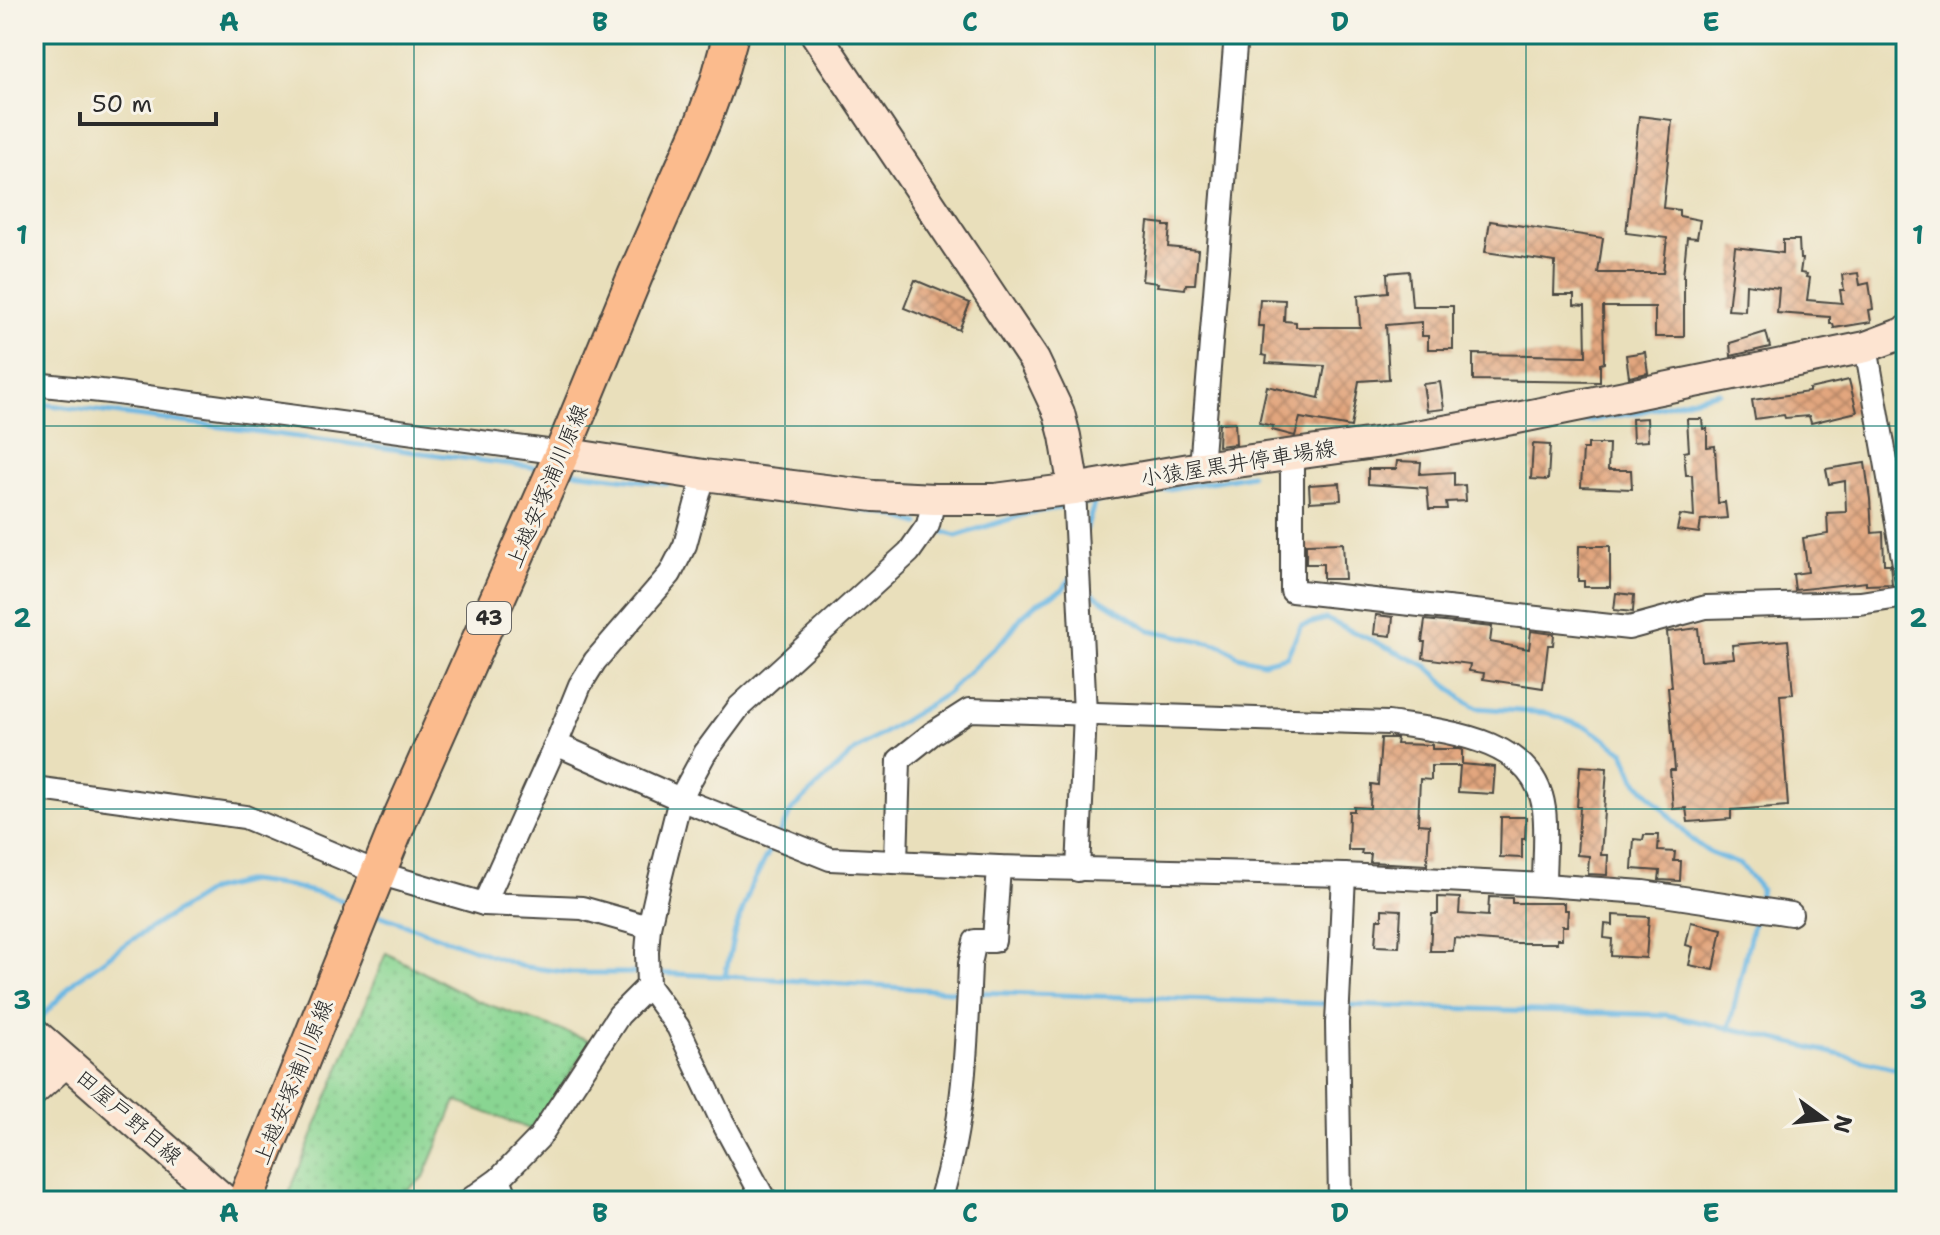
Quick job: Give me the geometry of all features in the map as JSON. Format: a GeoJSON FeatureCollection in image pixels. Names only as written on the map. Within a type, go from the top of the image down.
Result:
{"type":"FeatureCollection","features":[{"type":"Feature","properties":{"kind":"main road","name":"上越安塚浦川原線"},"geometry":{"type":"LineString","coordinates":[[245,1201],[402,814],[562,453],[703,122],[731,34]]}},
{"type":"Feature","properties":{"kind":"main road"},"geometry":{"type":"LineString","coordinates":[[816,34],[1034,360],[1059,413],[1074,489]]}},
{"type":"Feature","properties":{"kind":"main road","name":"小猿屋黒井停車場線"},"geometry":{"type":"LineString","coordinates":[[562,453],[704,475],[874,496],[995,499],[1292,456],[1512,419],[1866,347],[1906,332]]}},
{"type":"Feature","properties":{"kind":"main road","name":"田屋戸野目線"},"geometry":{"type":"LineString","coordinates":[[34,1033],[225,1201]]}},
{"type":"Feature","properties":{"kind":"main road"},"geometry":{"type":"LineString","coordinates":[[34,1090],[65,1062]]}},
{"type":"Feature","properties":{"kind":"street"},"geometry":{"type":"LineString","coordinates":[[1201,467],[1236,34]]}},
{"type":"Feature","properties":{"kind":"street"},"geometry":{"type":"LineString","coordinates":[[1866,347],[1906,575]]}},
{"type":"Feature","properties":{"kind":"street"},"geometry":{"type":"LineString","coordinates":[[34,384],[562,453]]}},
{"type":"Feature","properties":{"kind":"street"},"geometry":{"type":"LineString","coordinates":[[1292,456],[1292,591],[1629,628],[1706,607],[1860,603],[1906,596]]}},
{"type":"Feature","properties":{"kind":"street"},"geometry":{"type":"LineString","coordinates":[[484,904],[580,685],[595,661],[670,574],[685,545],[704,475]]}},
{"type":"Feature","properties":{"kind":"street"},"geometry":{"type":"LineString","coordinates":[[1074,489],[1085,713],[1078,870]]}},
{"type":"Feature","properties":{"kind":"street"},"geometry":{"type":"LineString","coordinates":[[768,1201],[721,1119],[678,1027],[648,986],[649,927],[680,799],[705,753],[739,707],[909,552],[928,525],[934,499]]}},
{"type":"Feature","properties":{"kind":"street"},"geometry":{"type":"LineString","coordinates":[[896,862],[899,760],[969,710],[1388,723],[1469,737],[1509,753],[1534,776],[1544,808],[1544,885]]}},
{"type":"Feature","properties":{"kind":"street"},"geometry":{"type":"LineString","coordinates":[[556,744],[680,799],[830,859],[1078,870],[1344,875],[1544,885],[1643,892],[1791,914]]}},
{"type":"Feature","properties":{"kind":"street"},"geometry":{"type":"LineString","coordinates":[[34,788],[245,817],[378,873],[484,904],[582,908],[649,927]]}},
{"type":"Feature","properties":{"kind":"street"},"geometry":{"type":"LineString","coordinates":[[940,1201],[960,1115],[970,964],[975,941],[994,941],[999,867]]}},
{"type":"Feature","properties":{"kind":"street"},"geometry":{"type":"LineString","coordinates":[[1340,1201],[1337,1023],[1344,875]]}},
{"type":"Feature","properties":{"kind":"street"},"geometry":{"type":"LineString","coordinates":[[468,1201],[499,1179],[539,1138],[619,1015],[648,986]]}},
{"type":"Feature","properties":{"kind":"street"},"geometry":{"type":"LineString","coordinates":[[499,1179],[508,1201]]}},
{"type":"Feature","properties":{"kind":"green space"},"geometry":{"type":"Polygon","coordinates":[[[386,953],[478,1001],[592,1041],[532,1130],[456,1101],[424,1177],[392,1201],[286,1201],[386,953]]]}},
{"type":"Feature","properties":{"kind":"building"},"geometry":{"type":"Polygon","coordinates":[[[1639,116],[1672,120],[1663,208],[1679,210],[1679,216],[1700,220],[1697,238],[1687,237],[1683,277],[1684,337],[1655,337],[1655,307],[1603,307],[1604,363],[1600,364],[1600,382],[1473,380],[1473,354],[1586,356],[1585,306],[1574,305],[1574,295],[1554,295],[1555,262],[1485,252],[1490,221],[1603,238],[1598,273],[1663,273],[1667,238],[1626,233],[1639,116]]]}},
{"type":"Feature","properties":{"kind":"building"},"geometry":{"type":"Polygon","coordinates":[[[1148,222],[1170,226],[1168,247],[1198,250],[1195,284],[1186,284],[1185,289],[1142,281],[1148,222]]]}},
{"type":"Feature","properties":{"kind":"building"},"geometry":{"type":"Polygon","coordinates":[[[1783,240],[1799,240],[1802,259],[1800,273],[1810,278],[1807,300],[1842,303],[1842,275],[1858,273],[1860,285],[1869,283],[1873,309],[1869,310],[1871,322],[1834,328],[1830,317],[1777,313],[1779,288],[1746,284],[1745,311],[1728,310],[1735,247],[1783,253],[1783,240]]]}},
{"type":"Feature","properties":{"kind":"building"},"geometry":{"type":"Polygon","coordinates":[[[1409,271],[1412,306],[1453,306],[1453,349],[1428,349],[1428,336],[1422,336],[1422,322],[1386,325],[1389,379],[1359,381],[1351,427],[1300,418],[1295,436],[1259,423],[1267,386],[1319,398],[1325,366],[1266,363],[1267,356],[1262,355],[1264,326],[1258,326],[1260,299],[1285,300],[1284,321],[1296,322],[1296,327],[1360,327],[1358,295],[1388,292],[1387,273],[1409,271]]]}},
{"type":"Feature","properties":{"kind":"building"},"geometry":{"type":"Polygon","coordinates":[[[915,280],[970,303],[959,330],[904,308],[915,280]]]}},
{"type":"Feature","properties":{"kind":"building"},"geometry":{"type":"Polygon","coordinates":[[[1766,332],[1770,347],[1731,356],[1730,343],[1766,332]]]}},
{"type":"Feature","properties":{"kind":"building"},"geometry":{"type":"Polygon","coordinates":[[[1645,352],[1648,373],[1629,377],[1626,355],[1645,352]]]}},
{"type":"Feature","properties":{"kind":"building"},"geometry":{"type":"Polygon","coordinates":[[[1849,380],[1857,412],[1811,423],[1809,416],[1755,419],[1752,400],[1809,392],[1809,389],[1849,380]]]}},
{"type":"Feature","properties":{"kind":"building"},"geometry":{"type":"Polygon","coordinates":[[[1440,382],[1444,409],[1427,411],[1423,384],[1440,382]]]}},
{"type":"Feature","properties":{"kind":"building"},"geometry":{"type":"Polygon","coordinates":[[[1647,418],[1648,441],[1633,442],[1632,419],[1647,418]]]}},
{"type":"Feature","properties":{"kind":"building"},"geometry":{"type":"Polygon","coordinates":[[[1687,419],[1702,419],[1703,429],[1707,428],[1707,447],[1715,446],[1718,503],[1725,502],[1727,518],[1701,520],[1699,533],[1677,530],[1680,515],[1694,517],[1692,475],[1686,475],[1684,452],[1689,451],[1687,419]]]}},
{"type":"Feature","properties":{"kind":"building"},"geometry":{"type":"Polygon","coordinates":[[[1235,422],[1236,444],[1218,446],[1219,423],[1235,422]]]}},
{"type":"Feature","properties":{"kind":"building"},"geometry":{"type":"Polygon","coordinates":[[[1533,444],[1550,445],[1548,480],[1531,479],[1533,444]]]}},
{"type":"Feature","properties":{"kind":"building"},"geometry":{"type":"Polygon","coordinates":[[[1588,444],[1609,444],[1608,470],[1631,470],[1632,489],[1581,487],[1583,449],[1588,449],[1588,444]]]}},
{"type":"Feature","properties":{"kind":"building"},"geometry":{"type":"Polygon","coordinates":[[[1397,461],[1421,462],[1420,474],[1454,472],[1454,486],[1465,485],[1466,501],[1446,502],[1447,509],[1429,509],[1427,488],[1368,484],[1368,469],[1396,469],[1397,461]]]}},
{"type":"Feature","properties":{"kind":"building"},"geometry":{"type":"Polygon","coordinates":[[[1865,463],[1872,533],[1883,532],[1884,564],[1890,564],[1892,584],[1866,585],[1866,582],[1795,590],[1793,574],[1808,572],[1803,538],[1828,534],[1827,513],[1846,512],[1845,481],[1829,484],[1826,469],[1865,463]]]}},
{"type":"Feature","properties":{"kind":"building"},"geometry":{"type":"Polygon","coordinates":[[[1340,483],[1341,500],[1310,502],[1309,485],[1340,483]]]}},
{"type":"Feature","properties":{"kind":"building"},"geometry":{"type":"Polygon","coordinates":[[[1343,543],[1345,579],[1323,579],[1323,564],[1306,564],[1306,544],[1343,543]]]}},
{"type":"Feature","properties":{"kind":"building"},"geometry":{"type":"Polygon","coordinates":[[[1579,546],[1610,546],[1610,587],[1584,587],[1584,581],[1578,581],[1579,546]]]}},
{"type":"Feature","properties":{"kind":"building"},"geometry":{"type":"Polygon","coordinates":[[[1616,593],[1634,595],[1633,612],[1614,610],[1616,593]]]}},
{"type":"Feature","properties":{"kind":"building"},"geometry":{"type":"Polygon","coordinates":[[[1376,615],[1393,617],[1391,636],[1374,634],[1376,615]]]}},
{"type":"Feature","properties":{"kind":"building"},"geometry":{"type":"Polygon","coordinates":[[[1425,620],[1492,627],[1490,642],[1529,649],[1531,631],[1554,634],[1553,645],[1548,645],[1543,688],[1483,679],[1484,673],[1469,671],[1470,664],[1423,658],[1425,620]]]}},
{"type":"Feature","properties":{"kind":"building"},"geometry":{"type":"Polygon","coordinates":[[[1698,628],[1701,661],[1734,658],[1732,645],[1788,640],[1793,694],[1780,695],[1788,806],[1731,810],[1731,819],[1688,822],[1686,808],[1673,809],[1670,770],[1675,770],[1667,632],[1698,628]]]}},
{"type":"Feature","properties":{"kind":"building"},"geometry":{"type":"Polygon","coordinates":[[[1381,738],[1397,738],[1396,744],[1459,749],[1462,750],[1462,764],[1495,767],[1493,794],[1458,792],[1460,766],[1431,766],[1431,780],[1420,779],[1418,824],[1429,825],[1427,865],[1370,862],[1371,854],[1348,850],[1349,811],[1354,811],[1354,807],[1370,808],[1371,784],[1378,785],[1381,738]]]}},
{"type":"Feature","properties":{"kind":"building"},"geometry":{"type":"Polygon","coordinates":[[[1580,766],[1607,768],[1601,855],[1608,855],[1607,875],[1588,874],[1589,856],[1577,855],[1580,766]]]}},
{"type":"Feature","properties":{"kind":"building"},"geometry":{"type":"Polygon","coordinates":[[[1501,817],[1526,817],[1522,858],[1500,857],[1501,817]]]}},
{"type":"Feature","properties":{"kind":"building"},"geometry":{"type":"Polygon","coordinates":[[[1644,835],[1659,835],[1658,851],[1675,852],[1674,861],[1681,861],[1680,881],[1659,880],[1660,871],[1632,869],[1634,839],[1643,840],[1644,835]]]}},
{"type":"Feature","properties":{"kind":"building"},"geometry":{"type":"Polygon","coordinates":[[[1438,897],[1460,898],[1459,914],[1488,916],[1489,897],[1512,898],[1512,903],[1564,903],[1564,910],[1568,910],[1567,926],[1562,926],[1562,939],[1557,939],[1557,943],[1454,938],[1453,951],[1430,951],[1432,914],[1438,914],[1438,897]]]}},
{"type":"Feature","properties":{"kind":"building"},"geometry":{"type":"Polygon","coordinates":[[[1382,909],[1401,910],[1399,947],[1375,946],[1377,919],[1382,919],[1382,909]]]}},
{"type":"Feature","properties":{"kind":"building"},"geometry":{"type":"Polygon","coordinates":[[[1613,915],[1649,917],[1646,958],[1611,956],[1612,939],[1604,938],[1605,924],[1613,925],[1613,915]]]}},
{"type":"Feature","properties":{"kind":"building"},"geometry":{"type":"Polygon","coordinates":[[[1691,922],[1722,929],[1714,970],[1689,965],[1693,947],[1686,945],[1691,922]]]}},
{"type":"Feature","properties":{"kind":"waterway"},"geometry":{"type":"LineString","coordinates":[[1549,427],[1635,413],[1719,392]]}},
{"type":"Feature","properties":{"kind":"waterway"},"geometry":{"type":"LineString","coordinates":[[34,403],[540,468]]}},
{"type":"Feature","properties":{"kind":"waterway"},"geometry":{"type":"LineString","coordinates":[[566,471],[667,484]]}},
{"type":"Feature","properties":{"kind":"waterway"},"geometry":{"type":"LineString","coordinates":[[1079,504],[1251,475]]}},
{"type":"Feature","properties":{"kind":"waterway"},"geometry":{"type":"LineString","coordinates":[[1086,530],[1095,501]]}},
{"type":"Feature","properties":{"kind":"waterway"},"geometry":{"type":"LineString","coordinates":[[933,528],[956,536],[1029,513],[1069,506]]}},
{"type":"Feature","properties":{"kind":"waterway"},"geometry":{"type":"LineString","coordinates":[[855,509],[885,513],[919,524]]}},
{"type":"Feature","properties":{"kind":"waterway"},"geometry":{"type":"LineString","coordinates":[[779,834],[792,810],[856,750],[946,694],[1007,636],[1022,616],[1037,603],[1062,590],[1071,578]]}},
{"type":"Feature","properties":{"kind":"waterway"},"geometry":{"type":"LineString","coordinates":[[1085,589],[1150,630],[1222,645],[1238,656],[1263,662],[1287,656],[1301,626],[1326,619],[1427,666],[1462,699],[1477,708],[1547,713],[1589,728],[1624,752],[1635,779],[1692,840],[1710,853],[1741,865],[1761,889],[1758,902]]}},
{"type":"Feature","properties":{"kind":"waterway"},"geometry":{"type":"LineString","coordinates":[[725,976],[734,934],[751,886],[774,842]]}},
{"type":"Feature","properties":{"kind":"waterway"},"geometry":{"type":"LineString","coordinates":[[36,1023],[76,980],[210,890],[249,881],[289,886],[352,904]]}},
{"type":"Feature","properties":{"kind":"waterway"},"geometry":{"type":"LineString","coordinates":[[376,914],[520,966],[572,973],[640,973]]}},
{"type":"Feature","properties":{"kind":"waterway"},"geometry":{"type":"LineString","coordinates":[[1729,1029],[1755,915]]}},
{"type":"Feature","properties":{"kind":"waterway"},"geometry":{"type":"LineString","coordinates":[[654,973],[964,992]]}},
{"type":"Feature","properties":{"kind":"waterway"},"geometry":{"type":"LineString","coordinates":[[974,992],[1331,1004]]}},
{"type":"Feature","properties":{"kind":"waterway"},"geometry":{"type":"LineString","coordinates":[[1345,1005],[1667,1015],[1906,1071]]}}]}
